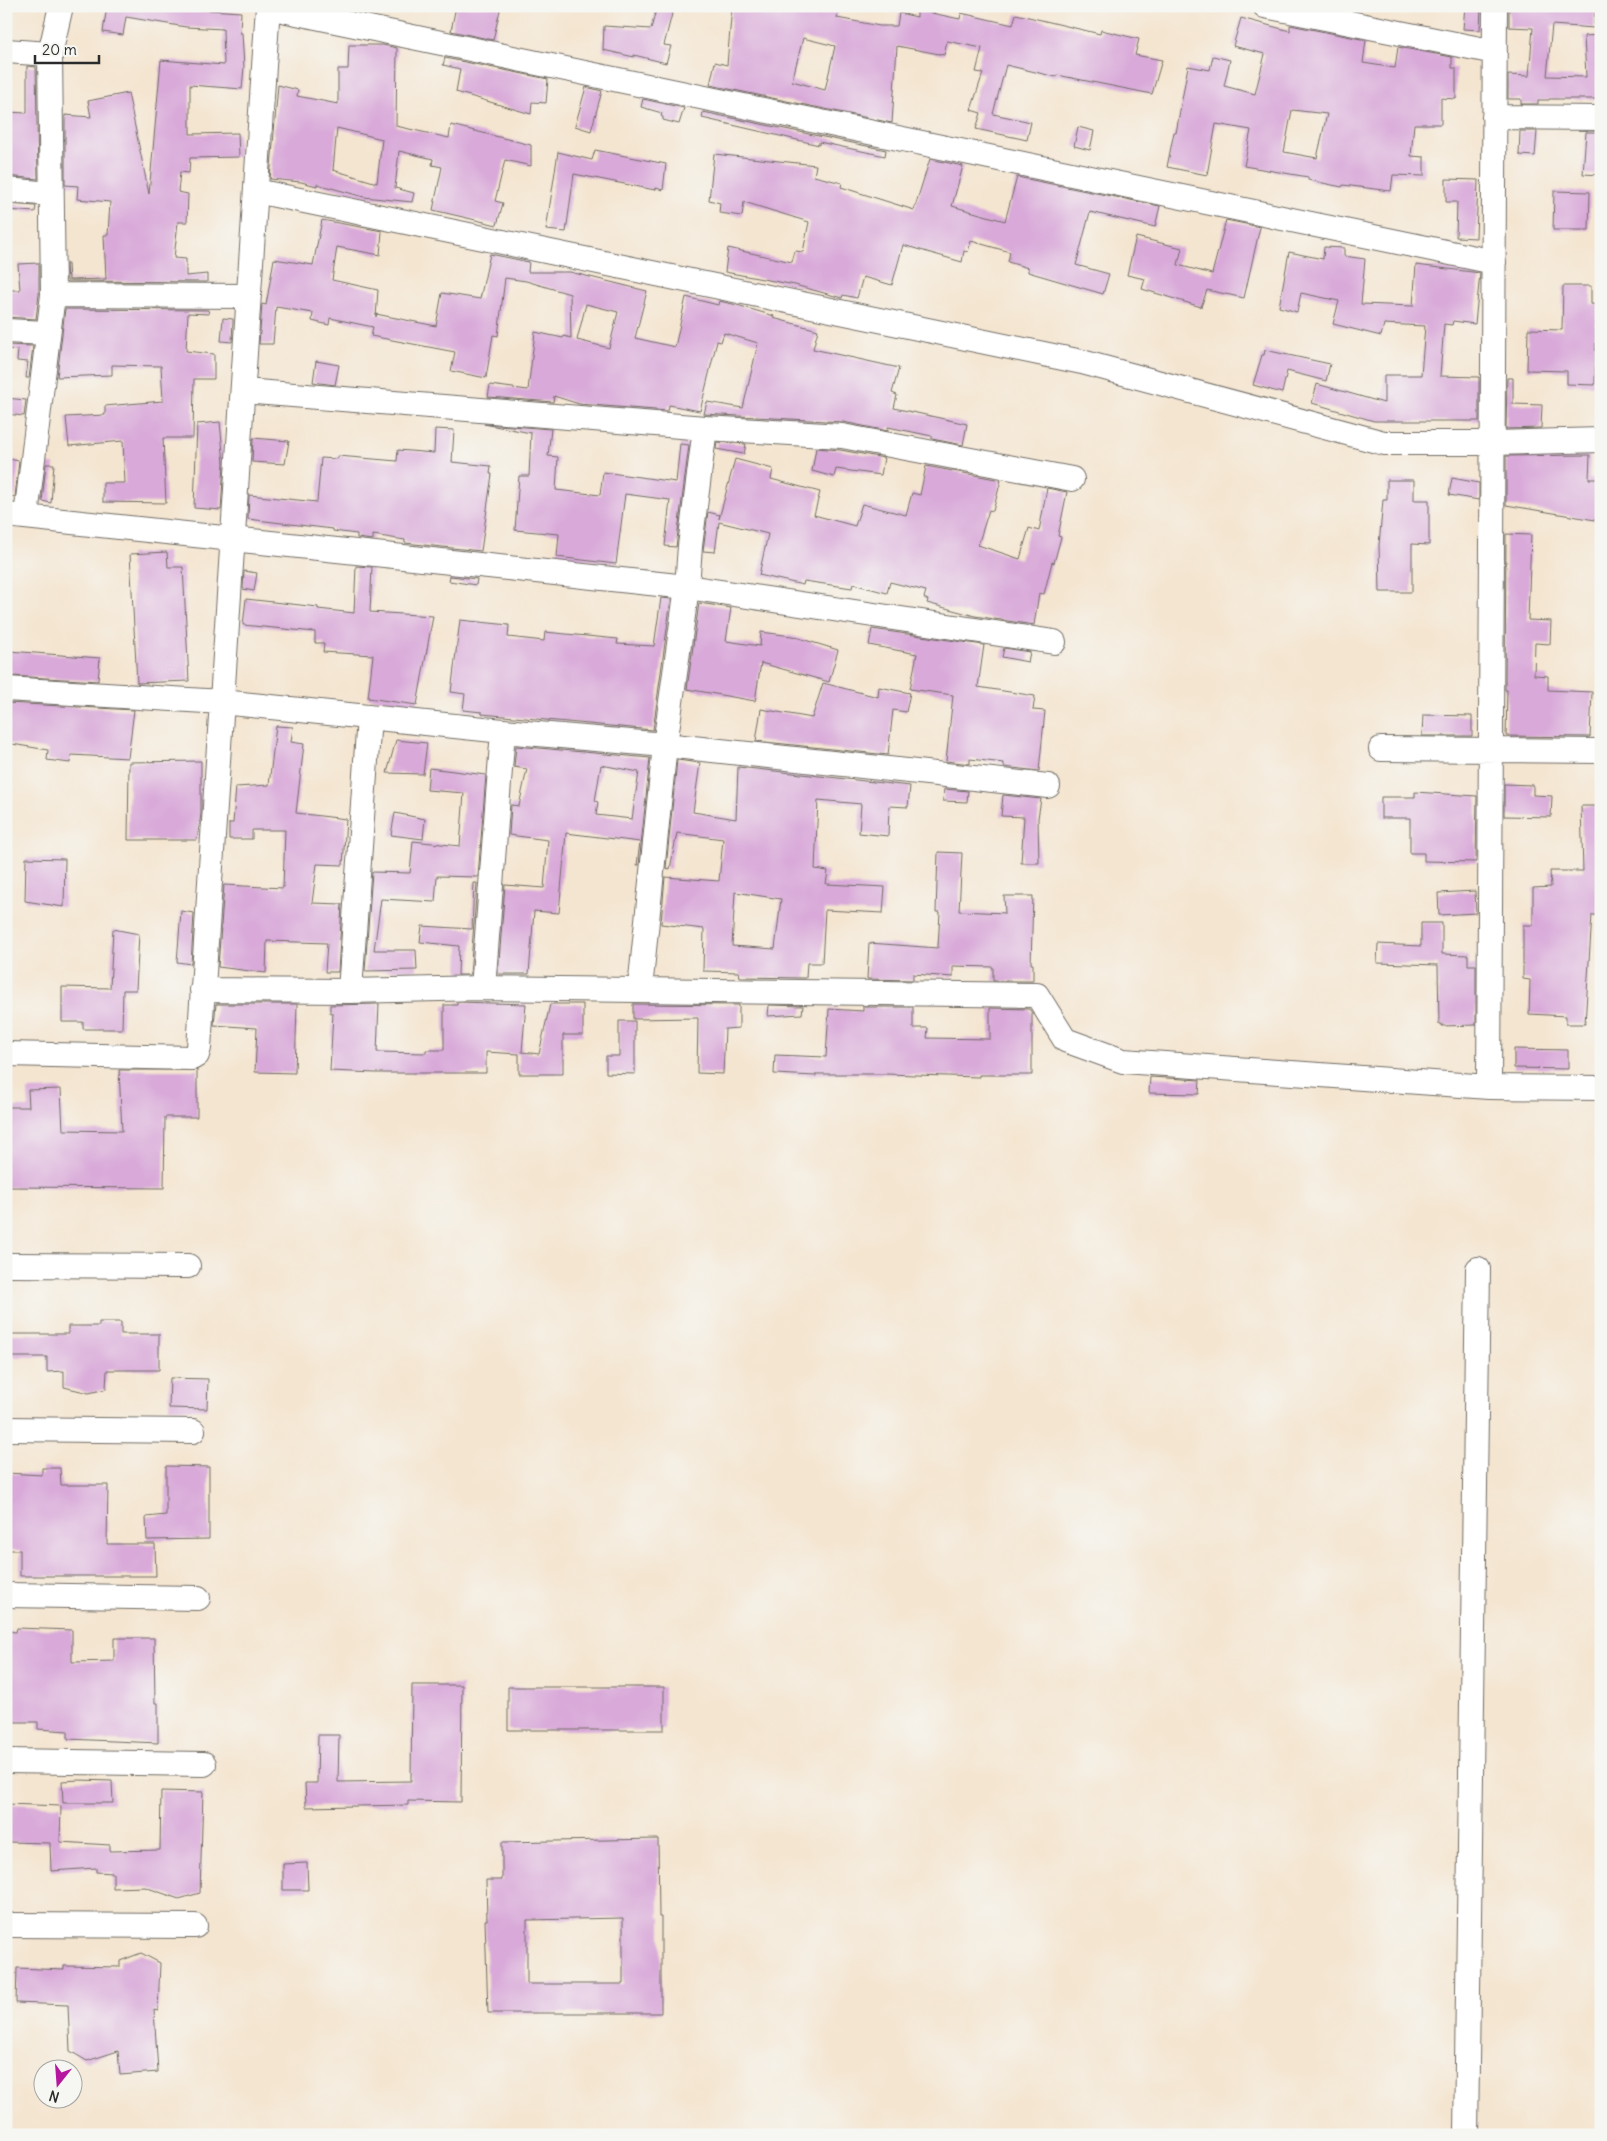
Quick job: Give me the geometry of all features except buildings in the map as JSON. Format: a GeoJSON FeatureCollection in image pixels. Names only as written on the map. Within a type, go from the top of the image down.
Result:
{"type":"FeatureCollection","features":[{"type":"Feature","properties":{"kind":"street"},"geometry":{"type":"LineString","coordinates":[[61,6],[50,54],[50,194],[53,295],[16,516],[687,588],[1054,642]]}},
{"type":"Feature","properties":{"kind":"street"},"geometry":{"type":"LineString","coordinates":[[1265,6],[1495,52]]}},
{"type":"Feature","properties":{"kind":"street"},"geometry":{"type":"LineString","coordinates":[[1489,1087],[1495,6]]}},
{"type":"Feature","properties":{"kind":"street"},"geometry":{"type":"LineString","coordinates":[[6,1054],[192,1058],[197,1055],[199,1048],[268,7],[1494,262]]}},
{"type":"Feature","properties":{"kind":"street"},"geometry":{"type":"LineString","coordinates":[[6,51],[50,54]]}},
{"type":"Feature","properties":{"kind":"street"},"geometry":{"type":"LineString","coordinates":[[1494,117],[1601,118]]}},
{"type":"Feature","properties":{"kind":"street"},"geometry":{"type":"LineString","coordinates":[[6,190],[50,194]]}},
{"type":"Feature","properties":{"kind":"street"},"geometry":{"type":"LineString","coordinates":[[256,191],[1082,362],[1384,443],[1493,443],[1601,440]]}},
{"type":"Feature","properties":{"kind":"street"},"geometry":{"type":"LineString","coordinates":[[53,295],[249,296]]}},
{"type":"Feature","properties":{"kind":"street"},"geometry":{"type":"LineString","coordinates":[[6,330],[47,333]]}},
{"type":"Feature","properties":{"kind":"street"},"geometry":{"type":"LineString","coordinates":[[243,391],[705,428],[842,436],[1072,480]]}},
{"type":"Feature","properties":{"kind":"street"},"geometry":{"type":"LineString","coordinates":[[640,989],[665,745],[687,588],[690,546],[705,428]]}},
{"type":"Feature","properties":{"kind":"street"},"geometry":{"type":"LineString","coordinates":[[6,689],[222,702],[503,731],[665,745],[1048,786]]}},
{"type":"Feature","properties":{"kind":"street"},"geometry":{"type":"LineString","coordinates":[[350,991],[369,717]]}},
{"type":"Feature","properties":{"kind":"street"},"geometry":{"type":"LineString","coordinates":[[483,988],[503,731]]}},
{"type":"Feature","properties":{"kind":"street"},"geometry":{"type":"LineString","coordinates":[[1381,749],[1601,752]]}},
{"type":"Feature","properties":{"kind":"street"},"geometry":{"type":"LineString","coordinates":[[202,990],[350,991],[483,988],[1037,995],[1065,1040],[1122,1061],[1489,1087],[1601,1088]]}},
{"type":"Feature","properties":{"kind":"street"},"geometry":{"type":"LineString","coordinates":[[6,1265],[188,1266]]}},
{"type":"Feature","properties":{"kind":"street"},"geometry":{"type":"LineString","coordinates":[[1466,2135],[1478,1269]]}},
{"type":"Feature","properties":{"kind":"street"},"geometry":{"type":"LineString","coordinates":[[6,1429],[192,1431]]}},
{"type":"Feature","properties":{"kind":"street"},"geometry":{"type":"LineString","coordinates":[[6,1595],[198,1598]]}},
{"type":"Feature","properties":{"kind":"street"},"geometry":{"type":"LineString","coordinates":[[6,1762],[204,1764]]}},
{"type":"Feature","properties":{"kind":"street"},"geometry":{"type":"LineString","coordinates":[[6,1924],[194,1926]]}}]}
